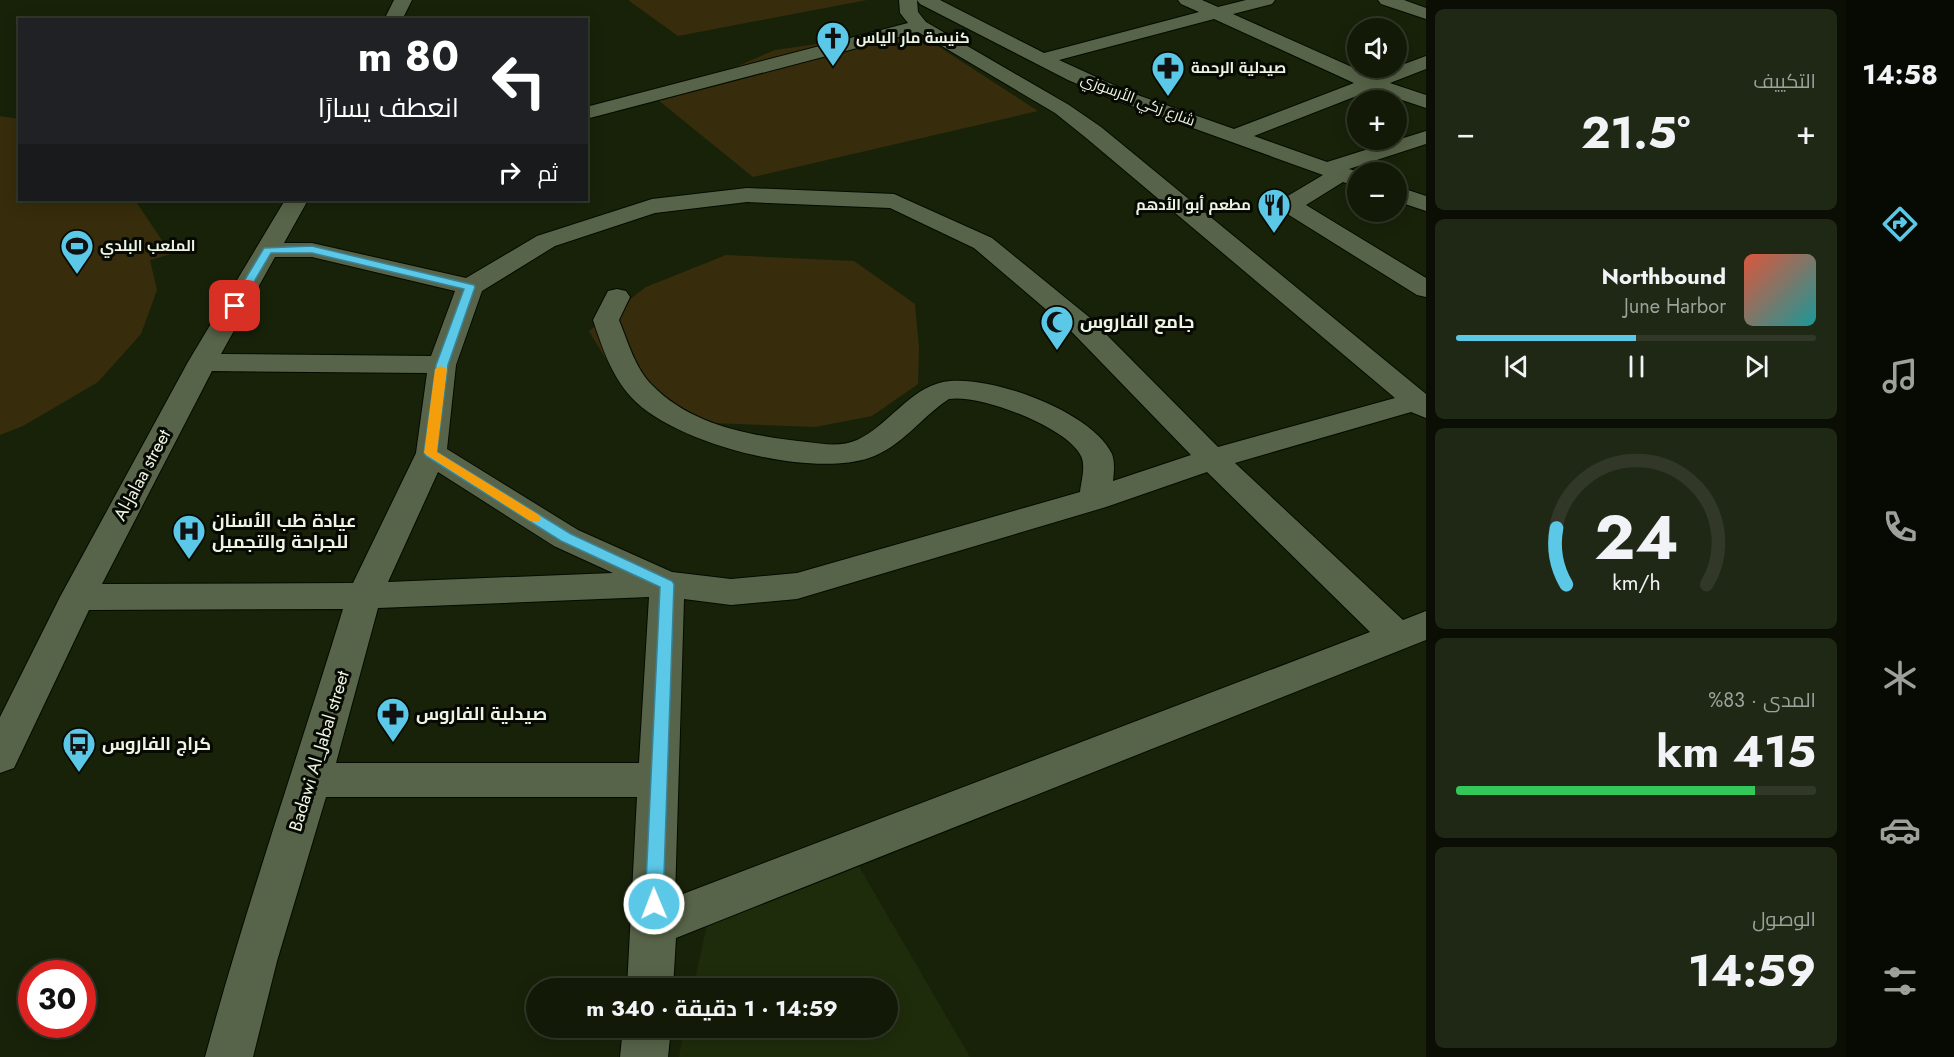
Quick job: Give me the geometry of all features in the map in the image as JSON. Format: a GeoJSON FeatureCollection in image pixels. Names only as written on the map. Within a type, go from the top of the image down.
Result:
{"type":"FeatureCollection","features":[{"type":"Feature","properties":{"kind":"street"},"geometry":{"type":"LineString","coordinates":[[394,18],[403,0]]}},
{"type":"Feature","properties":{"kind":"street"},"geometry":{"type":"LineString","coordinates":[[1187,0],[1371,83],[1426,102]]}},
{"type":"Feature","properties":{"kind":"street"},"geometry":{"type":"LineString","coordinates":[[1042,59],[1216,14],[1261,0]]}},
{"type":"Feature","properties":{"kind":"street"},"geometry":{"type":"LineString","coordinates":[[1395,1],[1426,14]]}},
{"type":"Feature","properties":{"kind":"street"},"geometry":{"type":"LineString","coordinates":[[588,112],[925,7],[1093,132],[1422,405]]}},
{"type":"Feature","properties":{"kind":"street","name":"شارع زكي الأرسوزي"},"geometry":{"type":"LineString","coordinates":[[925,7],[1122,96],[1342,174]]}},
{"type":"Feature","properties":{"kind":"street"},"geometry":{"type":"LineString","coordinates":[[1234,136],[1426,62]]}},
{"type":"Feature","properties":{"kind":"street"},"geometry":{"type":"LineString","coordinates":[[1426,138],[1342,174],[1289,205],[1426,289]]}},
{"type":"Feature","properties":{"kind":"street"},"geometry":{"type":"LineString","coordinates":[[268,250],[312,249],[470,287],[546,241],[652,206],[747,195],[894,201],[983,243],[1079,323],[1212,459],[1412,631],[654,926]]}},
{"type":"Feature","properties":{"kind":"street"},"geometry":{"type":"LineString","coordinates":[[1407,197],[1426,204]]}},
{"type":"Feature","properties":{"kind":"street","name":"Al-Jalaa street"},"geometry":{"type":"LineString","coordinates":[[0,756],[78,597],[201,362],[295,201]]}},
{"type":"Feature","properties":{"kind":"street","name":"Badawi Al_Jabal street"},"geometry":{"type":"LineString","coordinates":[[229,1057],[254,961],[311,780],[364,596],[431,453],[442,365],[470,287]]}},
{"type":"Feature","properties":{"kind":"street"},"geometry":{"type":"LineString","coordinates":[[617,297],[606,320],[621,358],[641,391],[668,413],[712,434],[763,447],[821,454],[855,451],[882,441],[943,390],[968,389],[1012,400],[1055,419],[1085,439],[1097,456],[1095,499]]}},
{"type":"Feature","properties":{"kind":"street"},"geometry":{"type":"LineString","coordinates":[[201,362],[442,365]]}},
{"type":"Feature","properties":{"kind":"street"},"geometry":{"type":"LineString","coordinates":[[78,597],[364,596],[667,584],[731,592],[797,586],[1095,499],[1212,459],[1422,405]]}},
{"type":"Feature","properties":{"kind":"street"},"geometry":{"type":"LineString","coordinates":[[431,453],[566,538],[667,584]]}},
{"type":"Feature","properties":{"kind":"street"},"geometry":{"type":"LineString","coordinates":[[651,978],[667,584]]}},
{"type":"Feature","properties":{"kind":"street"},"geometry":{"type":"LineString","coordinates":[[311,780],[658,780]]}},
{"type":"Feature","properties":{"kind":"street"},"geometry":{"type":"LineString","coordinates":[[644,1057],[646,1038]]}},
{"type":"Feature","properties":{"kind":"shaded area"},"geometry":{"type":"Polygon","coordinates":[[[628,0],[867,0],[678,36],[628,0]]]}},
{"type":"Feature","properties":{"kind":"shaded area"},"geometry":{"type":"Polygon","coordinates":[[[913,30],[1038,111],[753,177],[658,100],[775,50],[913,30]]]}},
{"type":"Feature","properties":{"kind":"shaded area","name":"الملعب البلدي"},"geometry":{"type":"Polygon","coordinates":[[[0,116],[18,119],[18,201],[136,201],[171,254],[150,260],[157,290],[141,334],[98,382],[23,426],[0,435],[0,116]]]}},
{"type":"Feature","properties":{"kind":"shaded area"},"geometry":{"type":"Polygon","coordinates":[[[726,255],[854,261],[915,304],[919,348],[918,384],[872,416],[815,427],[712,423],[624,389],[589,331],[646,287],[726,255]]]}},
{"type":"Feature","properties":{"kind":"shaded area"},"geometry":{"type":"Polygon","coordinates":[[[854,858],[970,1057],[679,1057],[682,1038],[898,1038],[898,978],[695,978],[709,916],[854,858]]]}},
{"type":"Feature","properties":{"kind":"slow traffic"},"geometry":{"type":"LineString","coordinates":[[441,369],[431,453],[534,518]]}},
{"type":"Feature","properties":{"kind":"place","name":"كنيسة مار الياس"},"geometry":{"type":"Point","coordinates":[833,67]}},
{"type":"Feature","properties":{"kind":"place","name":"صيدلية الرحمة"},"geometry":{"type":"Point","coordinates":[1168,97]}},
{"type":"Feature","properties":{"kind":"place","name":"مطعم أبو الأدهم"},"geometry":{"type":"Point","coordinates":[1274,234]}},
{"type":"Feature","properties":{"kind":"place","name":"الملعب البلدي"},"geometry":{"type":"Point","coordinates":[77,275]}},
{"type":"Feature","properties":{"kind":"place","name":"جامع الفاروس"},"geometry":{"type":"Point","coordinates":[1057,351]}},
{"type":"Feature","properties":{"kind":"place","name":"عيادة طب الأسنان للجراحة والتجميل"},"geometry":{"type":"Point","coordinates":[189,560]}},
{"type":"Feature","properties":{"kind":"place","name":"صيدلية الفاروس"},"geometry":{"type":"Point","coordinates":[393,743]}},
{"type":"Feature","properties":{"kind":"place","name":"كراج الفاروس"},"geometry":{"type":"Point","coordinates":[79,773]}},
{"type":"Feature","properties":{"kind":"route"},"geometry":{"type":"LineString","coordinates":[[235,306],[268,250],[312,249],[470,287],[442,365],[431,453],[566,538],[667,584],[653,883],[654,904]]}}]}
